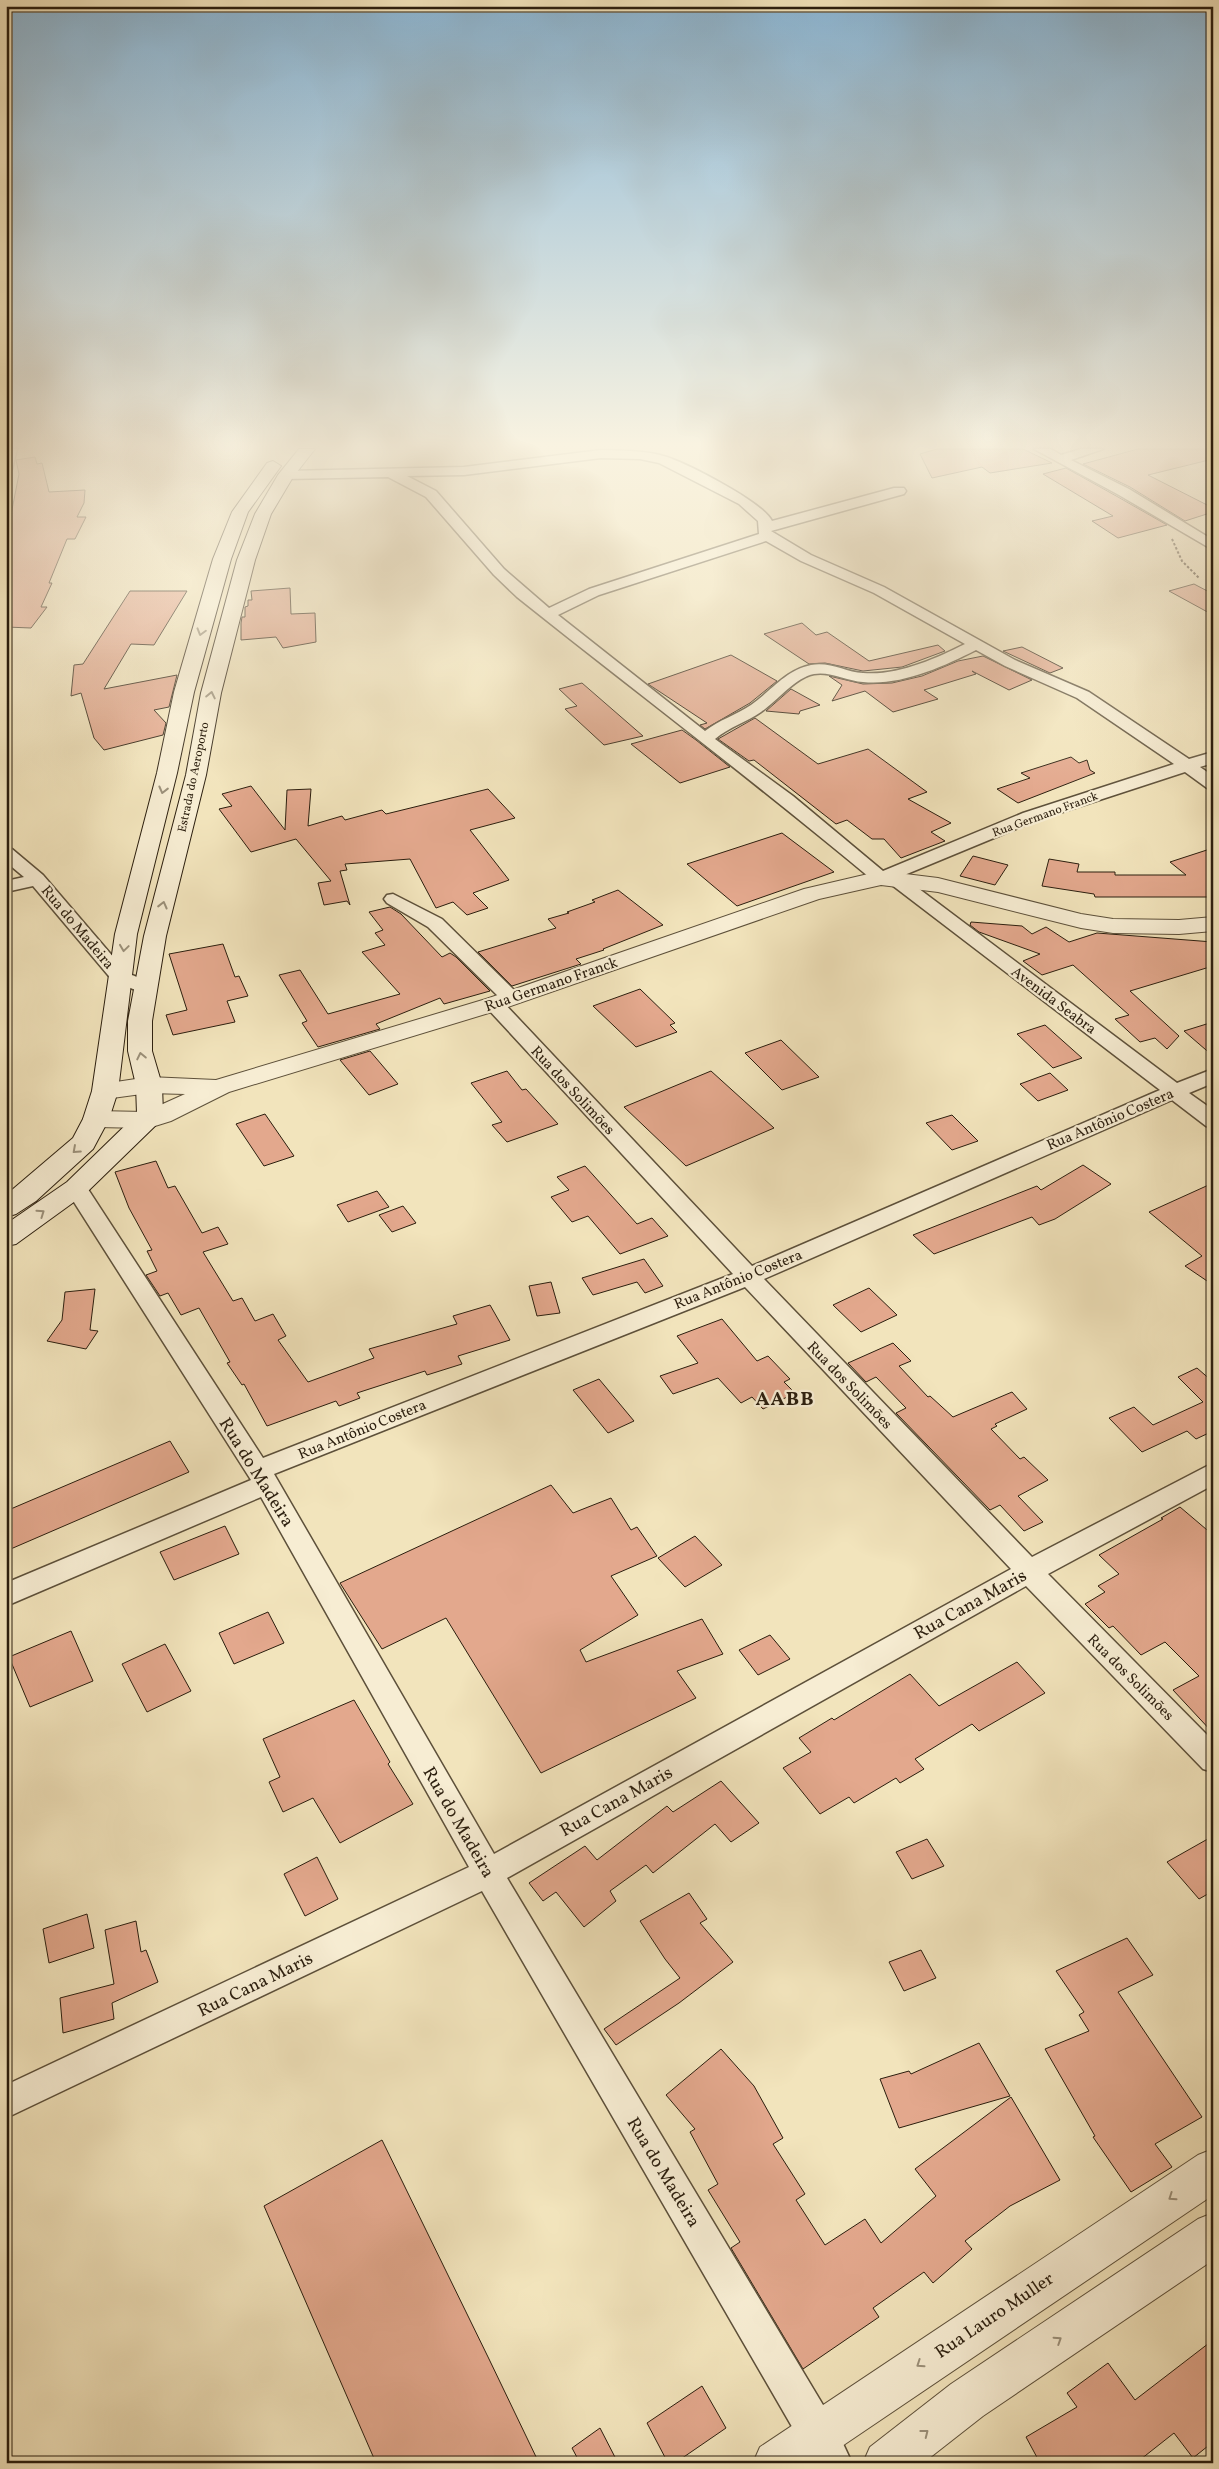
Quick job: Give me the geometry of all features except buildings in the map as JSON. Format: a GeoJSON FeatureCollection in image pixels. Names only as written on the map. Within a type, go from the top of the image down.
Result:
{"type":"FeatureCollection","features":[{"type":"Feature","properties":{"kind":"main road","name":"Estrada do Aeroporto"},"geometry":{"type":"LineString","coordinates":[[146,1120],[150,1114],[149,1085],[140,1052],[128,1020],[120,977],[126,934],[168,774],[184,692],[221,564]]}},
{"type":"Feature","properties":{"kind":"main road","name":"Estrada do Aeroporto"},"geometry":{"type":"LineString","coordinates":[[105,1091],[128,1020],[145,987],[155,936],[196,775],[211,693],[245,564]]}},
{"type":"Feature","properties":{"kind":"main road","name":"Rua Germano Franck"},"geometry":{"type":"LineString","coordinates":[[96,1119],[146,1120],[162,1115],[220,1087],[502,1000],[812,894],[888,878],[938,885],[1072,919],[1113,926],[1179,927],[1213,924]]}},
{"type":"Feature","properties":{"kind":"main road","name":"Rua Germano Franck"},"geometry":{"type":"LineString","coordinates":[[105,1091],[149,1085],[220,1087]]}},
{"type":"Feature","properties":{"kind":"main road"},"geometry":{"type":"LineString","coordinates":[[6,1208],[26,1195],[84,1143],[96,1119],[105,1091]]}},
{"type":"Feature","properties":{"kind":"main road","name":"Rua Germano Franck"},"geometry":{"type":"LineString","coordinates":[[6,1237],[76,1188],[146,1120]]}},
{"type":"Feature","properties":{"kind":"main road","name":"Rua Lauro Muller"},"geometry":{"type":"LineString","coordinates":[[776,2463],[826,2448],[1213,2170]]}},
{"type":"Feature","properties":{"kind":"main road"},"geometry":{"type":"LineString","coordinates":[[886,2463],[967,2400],[1213,2234]]}},
{"type":"Feature","properties":{"kind":"street","name":"Avenida Seabra"},"geometry":{"type":"LineString","coordinates":[[492,564],[522,594],[705,739],[1213,1121]]}},
{"type":"Feature","properties":{"kind":"street"},"geometry":{"type":"LineString","coordinates":[[549,614],[594,592],[674,564]]}},
{"type":"Feature","properties":{"kind":"street"},"geometry":{"type":"LineString","coordinates":[[820,564],[879,590],[975,645],[1083,695],[1136,729],[1213,784]]}},
{"type":"Feature","properties":{"kind":"street"},"geometry":{"type":"LineString","coordinates":[[705,739],[724,723],[756,709],[782,687],[811,669],[833,669],[868,678],[904,672],[954,656],[975,645]]}},
{"type":"Feature","properties":{"kind":"street","name":"Rua Germano Franck"},"geometry":{"type":"LineString","coordinates":[[888,878],[1029,817],[1213,757]]}},
{"type":"Feature","properties":{"kind":"street","name":"Rua do Madeira"},"geometry":{"type":"LineString","coordinates":[[6,853],[37,879],[120,977],[145,987]]}},
{"type":"Feature","properties":{"kind":"street","name":"Rua do Madeira"},"geometry":{"type":"LineString","coordinates":[[6,887],[37,879]]}},
{"type":"Feature","properties":{"kind":"street","name":"Rua dos Solimões"},"geometry":{"type":"LineString","coordinates":[[393,899],[435,923],[747,1276],[1028,1572],[1213,1760]]}},
{"type":"Feature","properties":{"kind":"street","name":"Rua Antônio Costera"},"geometry":{"type":"LineString","coordinates":[[6,1595],[263,1477],[747,1276],[1213,1075]]}},
{"type":"Feature","properties":{"kind":"street","name":"Rua do Madeira"},"geometry":{"type":"LineString","coordinates":[[76,1188],[224,1420],[263,1477],[488,1872],[826,2448]]}},
{"type":"Feature","properties":{"kind":"street","name":"Rua Cana Maris"},"geometry":{"type":"LineString","coordinates":[[6,2102],[488,1872],[1028,1572],[1213,1473]]}},
{"type":"Feature","properties":{"kind":"path"},"geometry":{"type":"LineString","coordinates":[[1185,564],[1192,574],[1199,578]]}},
{"type":"Feature","properties":{"kind":"district","name":"AABB"},"geometry":{"type":"Point","coordinates":[785,1398]}}]}
